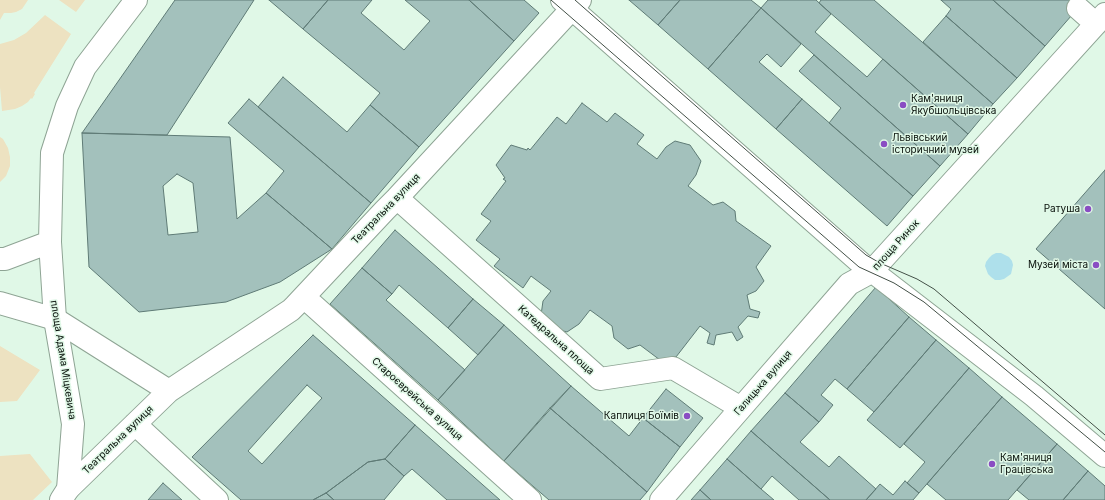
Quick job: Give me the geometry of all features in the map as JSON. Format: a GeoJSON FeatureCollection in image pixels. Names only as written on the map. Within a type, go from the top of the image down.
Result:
{"type":"FeatureCollection","features":[{"type":"Feature","properties":{"kind":"street","name":"площа Адама Міцкевича"},"geometry":{"type":"LineString","coordinates":[[64,494],[73,424],[55,319],[50,242],[52,153],[67,106],[85,67],[136,0]]}},
{"type":"Feature","properties":{"kind":"street"},"geometry":{"type":"LineString","coordinates":[[572,3],[871,272]]}},
{"type":"Feature","properties":{"kind":"street","name":"Театральна вулиця"},"geometry":{"type":"LineString","coordinates":[[64,494],[169,391],[291,310],[397,198],[572,3]]}},
{"type":"Feature","properties":{"kind":"street"},"geometry":{"type":"LineString","coordinates":[[1078,8],[1100,19]]}},
{"type":"Feature","properties":{"kind":"street","name":"площа Ринок"},"geometry":{"type":"LineString","coordinates":[[1100,19],[871,272],[877,275],[1034,396],[1105,456]]}},
{"type":"Feature","properties":{"kind":"street","name":"Катедральна площа"},"geometry":{"type":"LineString","coordinates":[[397,198],[600,379],[673,368],[742,408]]}},
{"type":"Feature","properties":{"kind":"street"},"geometry":{"type":"LineString","coordinates":[[0,259],[5,259],[50,242]]}},
{"type":"Feature","properties":{"kind":"street","name":"Галицька вулиця"},"geometry":{"type":"LineString","coordinates":[[661,500],[849,284],[871,272]]}},
{"type":"Feature","properties":{"kind":"street","name":"Староєврейська вулиця"},"geometry":{"type":"LineString","coordinates":[[304,297],[530,500]]}},
{"type":"Feature","properties":{"kind":"street"},"geometry":{"type":"LineString","coordinates":[[0,303],[55,319],[169,391]]}},
{"type":"Feature","properties":{"kind":"street"},"geometry":{"type":"LineString","coordinates":[[134,424],[218,500]]}},
{"type":"Feature","properties":{"kind":"shaded area"},"geometry":{"type":"Polygon","coordinates":[[[0,0],[28,0],[22,9],[16,12],[4,13],[0,20],[0,0]]]}},
{"type":"Feature","properties":{"kind":"shaded area"},"geometry":{"type":"Polygon","coordinates":[[[59,0],[85,0],[76,12],[59,0]]]}},
{"type":"Feature","properties":{"kind":"shaded area"},"geometry":{"type":"Polygon","coordinates":[[[45,15],[71,34],[34,93],[35,94],[32,99],[31,98],[28,102],[15,109],[2,111],[0,87],[0,44],[14,40],[26,33],[45,15]]]}},
{"type":"Feature","properties":{"kind":"shaded area"},"geometry":{"type":"Polygon","coordinates":[[[0,137],[3,139],[8,148],[10,166],[6,176],[0,182],[0,137]]]}},
{"type":"Feature","properties":{"kind":"shaded area"},"geometry":{"type":"Polygon","coordinates":[[[0,346],[40,370],[17,401],[0,402],[0,346]]]}},
{"type":"Feature","properties":{"kind":"shaded area"},"geometry":{"type":"Polygon","coordinates":[[[30,454],[52,482],[33,500],[0,500],[0,456],[30,454]]]}},
{"type":"Feature","properties":{"kind":"water"},"geometry":{"type":"Polygon","coordinates":[[[996,253],[1001,253],[1009,257],[1013,265],[1011,274],[1000,280],[995,280],[991,277],[985,266],[989,258],[996,253]]]}},
{"type":"Feature","properties":{"kind":"building"},"geometry":{"type":"Polygon","coordinates":[[[175,0],[254,0],[167,135],[82,133],[175,0]]]}},
{"type":"Feature","properties":{"kind":"building"},"geometry":{"type":"Polygon","coordinates":[[[269,0],[328,0],[303,29],[269,0]]]}},
{"type":"Feature","properties":{"kind":"building"},"geometry":{"type":"Polygon","coordinates":[[[328,0],[372,0],[361,13],[404,50],[430,21],[405,0],[469,0],[514,41],[419,147],[370,105],[380,93],[303,29],[328,0]]]}},
{"type":"Feature","properties":{"kind":"building"},"geometry":{"type":"Polygon","coordinates":[[[469,0],[524,0],[539,13],[514,41],[469,0]]]}},
{"type":"Feature","properties":{"kind":"building"},"geometry":{"type":"Polygon","coordinates":[[[629,0],[680,0],[658,25],[629,0]]]}},
{"type":"Feature","properties":{"kind":"building"},"geometry":{"type":"Polygon","coordinates":[[[680,0],[751,0],[761,8],[708,69],[658,25],[680,0]]]}},
{"type":"Feature","properties":{"kind":"building","name":"Кам'яниця Якубшольцівська"},"geometry":{"type":"Polygon","coordinates":[[[768,0],[816,0],[831,14],[815,32],[867,77],[883,59],[968,134],[940,166],[761,8],[768,0]]]}},
{"type":"Feature","properties":{"kind":"building"},"geometry":{"type":"Polygon","coordinates":[[[821,0],[874,0],[993,104],[968,134],[819,3],[821,0]]]}},
{"type":"Feature","properties":{"kind":"building"},"geometry":{"type":"Polygon","coordinates":[[[941,0],[993,0],[1045,46],[1017,78],[946,16],[951,9],[941,0]]]}},
{"type":"Feature","properties":{"kind":"building"},"geometry":{"type":"Polygon","coordinates":[[[993,0],[1085,0],[1045,46],[993,0]]]}},
{"type":"Feature","properties":{"kind":"building"},"geometry":{"type":"Polygon","coordinates":[[[761,8],[801,44],[781,67],[767,54],[759,62],[802,99],[776,129],[708,69],[761,8]]]}},
{"type":"Feature","properties":{"kind":"building"},"geometry":{"type":"Polygon","coordinates":[[[946,16],[1017,78],[993,104],[923,42],[946,16]]]}},
{"type":"Feature","properties":{"kind":"building","name":"Львівський історичний музей"},"geometry":{"type":"Polygon","coordinates":[[[814,55],[940,166],[913,196],[829,123],[841,108],[799,71],[814,55]]]}},
{"type":"Feature","properties":{"kind":"building"},"geometry":{"type":"Polygon","coordinates":[[[283,77],[347,132],[370,105],[419,147],[371,203],[258,107],[283,77]]]}},
{"type":"Feature","properties":{"kind":"building"},"geometry":{"type":"Polygon","coordinates":[[[249,99],[371,203],[332,249],[266,193],[284,171],[228,123],[249,99]]]}},
{"type":"Feature","properties":{"kind":"building"},"geometry":{"type":"Polygon","coordinates":[[[802,99],[913,196],[887,226],[776,129],[802,99]]]}},
{"type":"Feature","properties":{"kind":"building"},"geometry":{"type":"Polygon","coordinates":[[[582,103],[607,122],[615,113],[644,135],[637,144],[657,159],[666,147],[675,141],[690,145],[701,161],[696,175],[688,186],[713,205],[723,202],[735,211],[736,221],[771,246],[756,267],[764,281],[756,291],[747,295],[750,309],[760,312],[758,318],[748,316],[738,327],[743,337],[737,341],[732,332],[716,335],[714,345],[707,343],[710,333],[700,326],[676,357],[660,360],[640,345],[628,349],[614,338],[612,326],[590,310],[579,324],[567,332],[552,328],[541,315],[543,301],[551,291],[531,276],[523,288],[494,266],[500,259],[476,240],[491,221],[481,214],[506,181],[503,179],[505,178],[496,165],[511,145],[527,150],[528,148],[530,150],[557,117],[566,124],[582,103]]]}},
{"type":"Feature","properties":{"kind":"building"},"geometry":{"type":"Polygon","coordinates":[[[82,133],[230,137],[237,219],[266,193],[332,249],[280,282],[226,302],[139,312],[89,267],[82,133]],[[177,174],[163,186],[168,235],[198,232],[193,183],[177,174]]]}},
{"type":"Feature","properties":{"kind":"building","name":"Ратуша"},"geometry":{"type":"Polygon","coordinates":[[[1105,170],[1105,309],[1036,249],[1105,170]]]}},
{"type":"Feature","properties":{"kind":"building"},"geometry":{"type":"Polygon","coordinates":[[[395,230],[473,299],[448,328],[399,285],[392,294],[362,268],[395,230]]]}},
{"type":"Feature","properties":{"kind":"building"},"geometry":{"type":"Polygon","coordinates":[[[362,268],[392,294],[386,300],[465,370],[438,400],[330,304],[362,268]]]}},
{"type":"Feature","properties":{"kind":"building"},"geometry":{"type":"Polygon","coordinates":[[[876,287],[909,317],[847,389],[835,379],[821,395],[833,405],[819,422],[785,393],[876,287]]]}},
{"type":"Feature","properties":{"kind":"building"},"geometry":{"type":"Polygon","coordinates":[[[473,299],[504,325],[478,355],[448,328],[473,299]]]}},
{"type":"Feature","properties":{"kind":"building"},"geometry":{"type":"Polygon","coordinates":[[[909,317],[936,340],[874,412],[847,389],[909,317]]]}},
{"type":"Feature","properties":{"kind":"building"},"geometry":{"type":"Polygon","coordinates":[[[504,325],[571,386],[504,461],[438,400],[504,325]]]}},
{"type":"Feature","properties":{"kind":"building"},"geometry":{"type":"Polygon","coordinates":[[[313,335],[415,425],[385,459],[368,462],[326,493],[313,500],[241,500],[192,457],[313,335]],[[307,385],[248,451],[262,464],[322,398],[307,385]]]}},
{"type":"Feature","properties":{"kind":"building"},"geometry":{"type":"Polygon","coordinates":[[[936,340],[969,368],[900,448],[867,420],[936,340]]]}},
{"type":"Feature","properties":{"kind":"building"},"geometry":{"type":"Polygon","coordinates":[[[969,368],[1002,397],[919,493],[907,483],[925,462],[904,444],[969,368]]]}},
{"type":"Feature","properties":{"kind":"building"},"geometry":{"type":"Polygon","coordinates":[[[571,386],[629,436],[643,418],[680,447],[647,492],[550,408],[571,386]]]}},
{"type":"Feature","properties":{"kind":"building"},"geometry":{"type":"Polygon","coordinates":[[[666,389],[703,418],[680,447],[643,418],[666,389]]]}},
{"type":"Feature","properties":{"kind":"building"},"geometry":{"type":"Polygon","coordinates":[[[785,393],[819,422],[800,442],[829,467],[839,456],[876,489],[866,500],[830,500],[751,431],[785,393]]]}},
{"type":"Feature","properties":{"kind":"building","name":"Кам'яниця Грацівська"},"geometry":{"type":"Polygon","coordinates":[[[1002,397],[1057,444],[1008,500],[946,500],[927,484],[1002,397]]]}},
{"type":"Feature","properties":{"kind":"building"},"geometry":{"type":"Polygon","coordinates":[[[550,408],[647,492],[640,500],[549,500],[504,461],[550,408]]]}},
{"type":"Feature","properties":{"kind":"building"},"geometry":{"type":"Polygon","coordinates":[[[415,425],[500,500],[447,500],[412,469],[404,476],[385,459],[415,425]]]}},
{"type":"Feature","properties":{"kind":"building"},"geometry":{"type":"Polygon","coordinates":[[[751,431],[830,500],[799,500],[772,476],[761,489],[727,459],[751,431]]]}},
{"type":"Feature","properties":{"kind":"building"},"geometry":{"type":"Polygon","coordinates":[[[1057,444],[1088,471],[1063,500],[1029,500],[1017,490],[1057,444]]]}},
{"type":"Feature","properties":{"kind":"building"},"geometry":{"type":"Polygon","coordinates":[[[385,459],[404,476],[384,500],[334,500],[326,493],[368,462],[385,459]]]}},
{"type":"Feature","properties":{"kind":"building"},"geometry":{"type":"Polygon","coordinates":[[[727,459],[774,500],[711,500],[700,490],[727,459]]]}},
{"type":"Feature","properties":{"kind":"building"},"geometry":{"type":"Polygon","coordinates":[[[1088,471],[1105,486],[1105,500],[1063,500],[1088,471]]]}},
{"type":"Feature","properties":{"kind":"building"},"geometry":{"type":"Polygon","coordinates":[[[905,481],[919,493],[913,500],[866,500],[880,484],[893,495],[905,481]]]}},
{"type":"Feature","properties":{"kind":"building"},"geometry":{"type":"Polygon","coordinates":[[[163,483],[182,500],[148,500],[163,483]]]}},
{"type":"Feature","properties":{"kind":"building"},"geometry":{"type":"Polygon","coordinates":[[[700,490],[711,500],[691,500],[700,490]]]}},
{"type":"Feature","properties":{"kind":"building"},"geometry":{"type":"Polygon","coordinates":[[[326,493],[334,500],[313,500],[326,493]]]}},
{"type":"Feature","properties":{"kind":"tram line"},"geometry":{"type":"LineString","coordinates":[[551,0],[859,267],[894,283],[924,302],[1105,452]]}},
{"type":"Feature","properties":{"kind":"tram line"},"geometry":{"type":"LineString","coordinates":[[575,0],[866,255],[880,263],[917,279],[934,289],[1105,435]]}},
{"type":"Feature","properties":{"kind":"place","name":"Кам'яниця Якубшольцівська"},"geometry":{"type":"Point","coordinates":[903,105]}},
{"type":"Feature","properties":{"kind":"place","name":"Львівський історичний музей"},"geometry":{"type":"Point","coordinates":[884,144]}},
{"type":"Feature","properties":{"kind":"place","name":"Ратуша"},"geometry":{"type":"Point","coordinates":[1088,209]}},
{"type":"Feature","properties":{"kind":"place","name":"Музей міста"},"geometry":{"type":"Point","coordinates":[1096,265]}},
{"type":"Feature","properties":{"kind":"place","name":"Каплиця Боїмів"},"geometry":{"type":"Point","coordinates":[687,416]}},
{"type":"Feature","properties":{"kind":"place","name":"Кам'яниця Грацівська"},"geometry":{"type":"Point","coordinates":[992,464]}}]}
